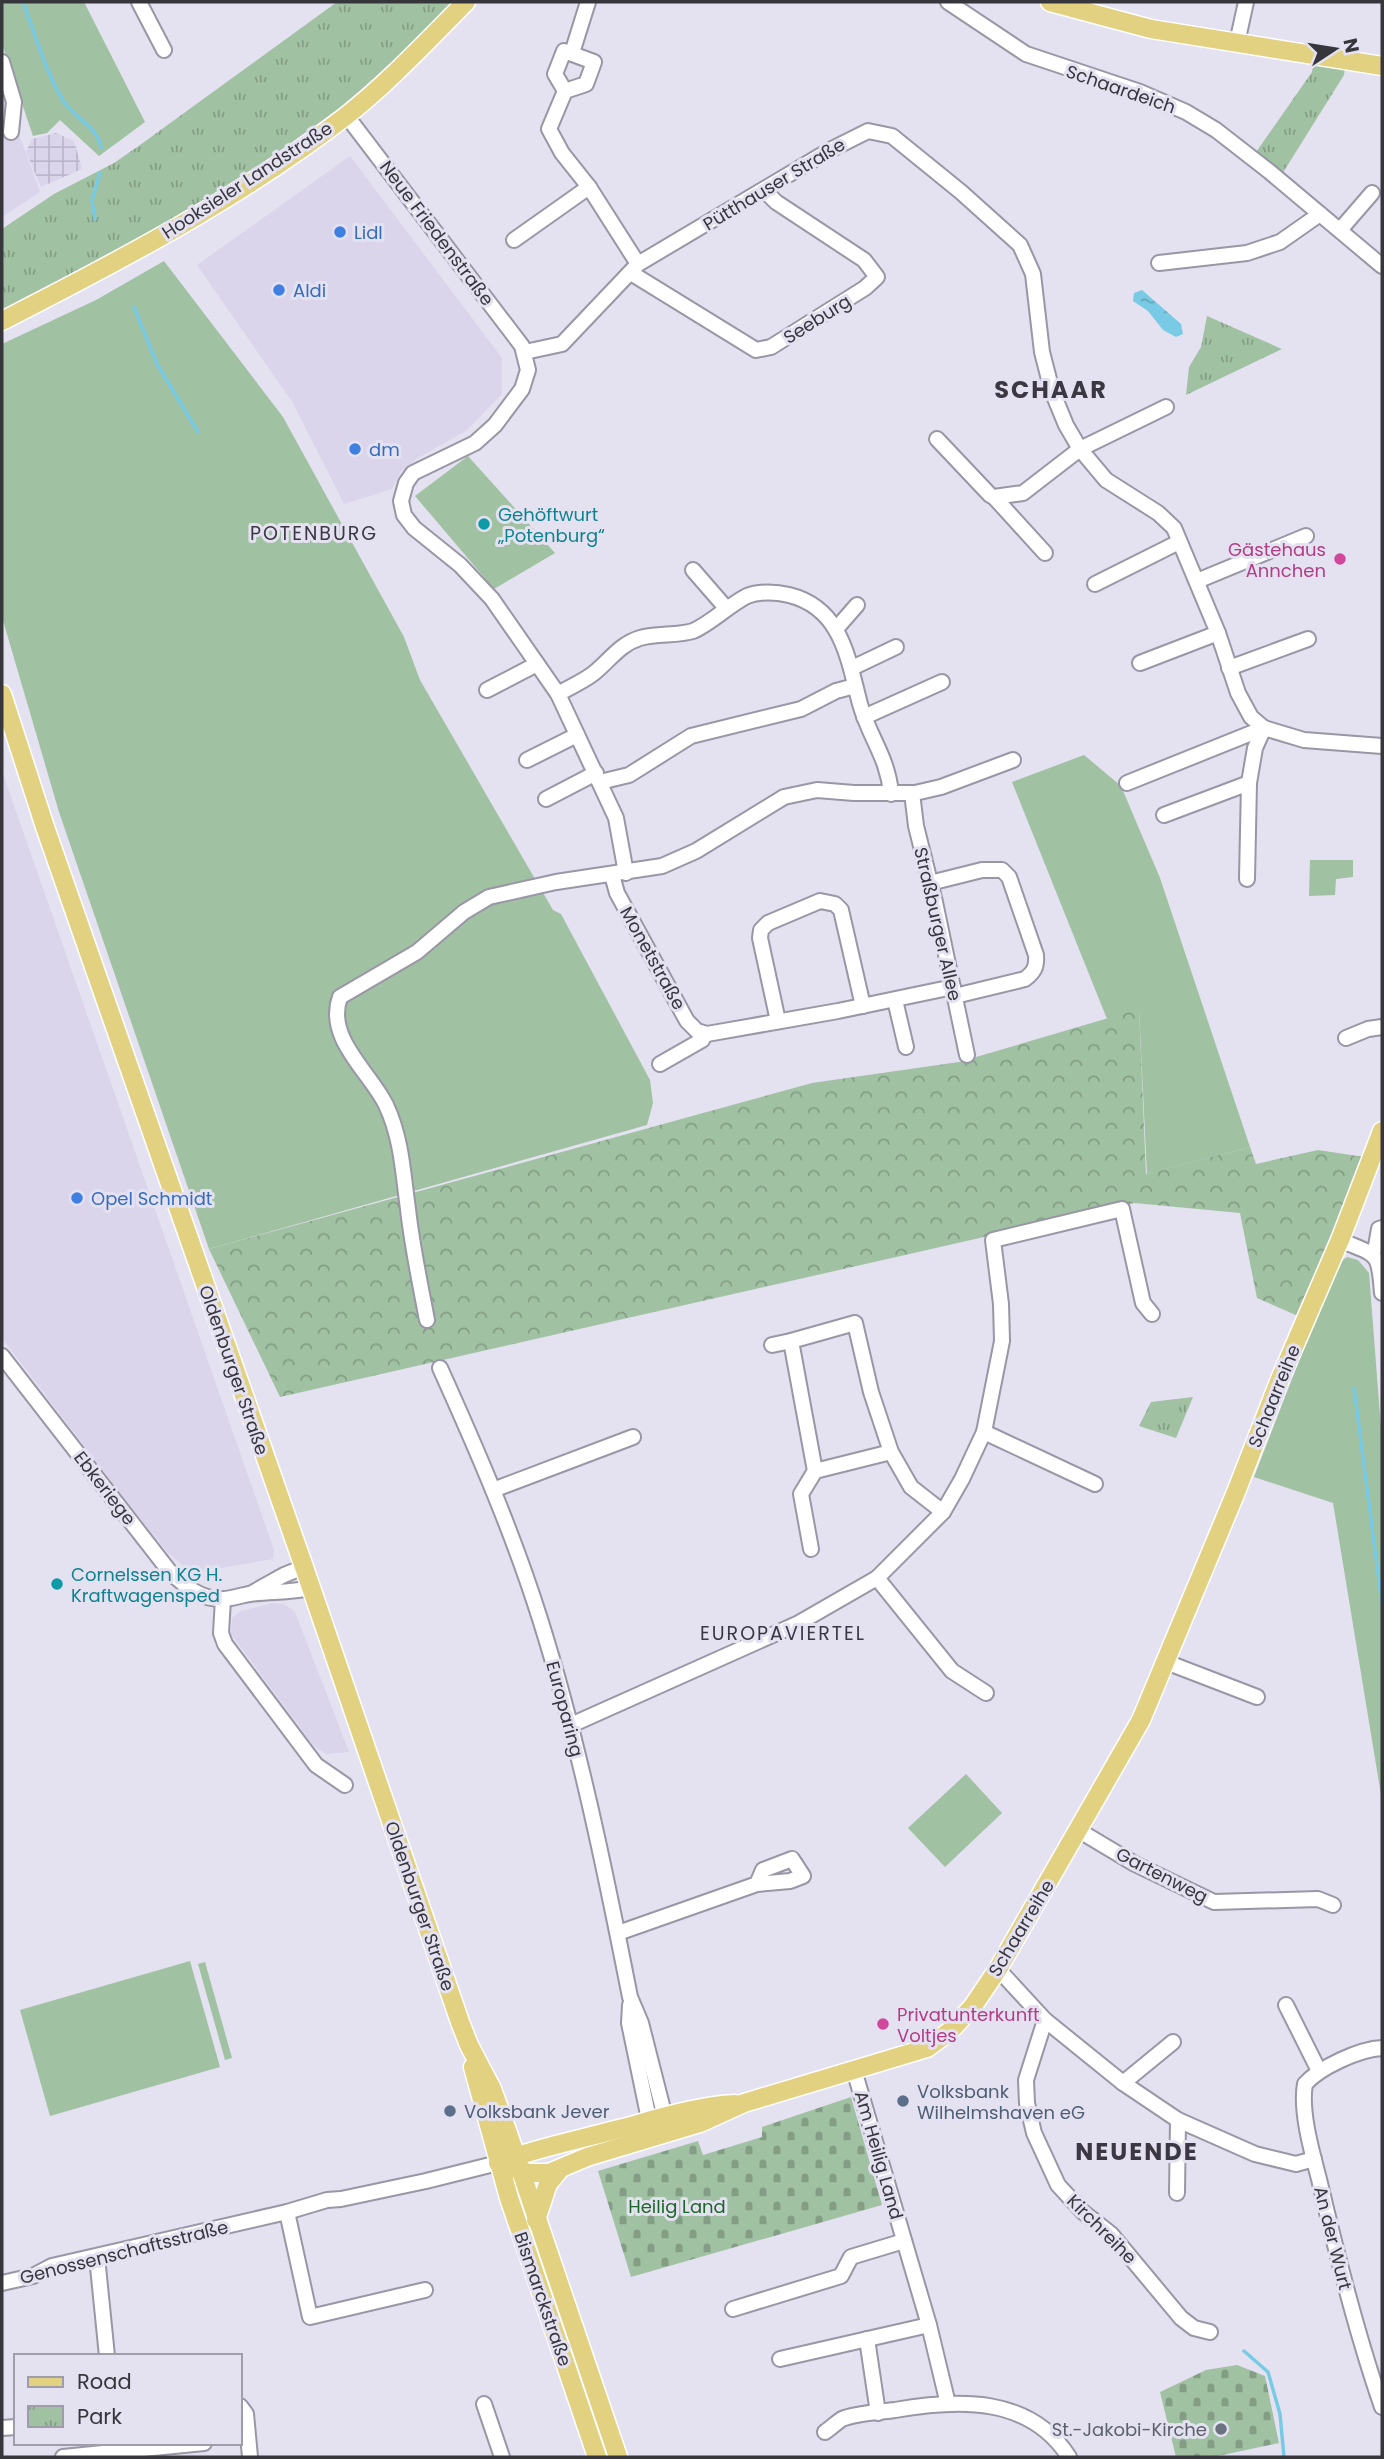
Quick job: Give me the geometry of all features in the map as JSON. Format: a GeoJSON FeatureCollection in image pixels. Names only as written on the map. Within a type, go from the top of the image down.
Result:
{"type":"FeatureCollection","features":[{"type":"Feature","properties":{"kind":"main road","name":"Hooksieler Landstraße"},"geometry":{"type":"LineString","coordinates":[[2,321],[179,228],[278,164],[346,116],[466,2]]}},
{"type":"Feature","properties":{"kind":"main road"},"geometry":{"type":"LineString","coordinates":[[1050,2],[1151,29],[1382,66]]}},
{"type":"Feature","properties":{"kind":"main road","name":"Oldenburger Straße"},"geometry":{"type":"LineString","coordinates":[[2,694],[59,867],[469,2045],[498,2163]]}},
{"type":"Feature","properties":{"kind":"main road","name":"Schaarreihe"},"geometry":{"type":"LineString","coordinates":[[560,2169],[711,2105],[744,2103],[927,2048],[950,2031],[973,2006],[998,1969],[1141,1720],[1280,1379],[1340,1240],[1382,1131]]}},
{"type":"Feature","properties":{"kind":"main road","name":"Oldenburger Straße"},"geometry":{"type":"LineString","coordinates":[[469,2045],[492,2089],[518,2164]]}},
{"type":"Feature","properties":{"kind":"main road","name":"Schaarreihe"},"geometry":{"type":"LineString","coordinates":[[518,2164],[659,2126]]}},
{"type":"Feature","properties":{"kind":"main road"},"geometry":{"type":"LineString","coordinates":[[498,2163],[518,2164],[540,2174],[560,2169]]}},
{"type":"Feature","properties":{"kind":"main road","name":"Bismarckstraße"},"geometry":{"type":"LineString","coordinates":[[498,2163],[597,2457]]}},
{"type":"Feature","properties":{"kind":"main road","name":"Bismarckstraße"},"geometry":{"type":"LineString","coordinates":[[518,2164],[618,2457]]}},
{"type":"Feature","properties":{"kind":"main road"},"geometry":{"type":"LineString","coordinates":[[536,2220],[548,2184],[560,2169]]}},
{"type":"Feature","properties":{"kind":"street"},"geometry":{"type":"LineString","coordinates":[[139,2],[164,50]]}},
{"type":"Feature","properties":{"kind":"street"},"geometry":{"type":"LineString","coordinates":[[572,53],[588,2]]}},
{"type":"Feature","properties":{"kind":"street","name":"Schaardeich"},"geometry":{"type":"LineString","coordinates":[[948,2],[1026,54],[1140,92],[1186,112],[1216,130],[1382,266]]}},
{"type":"Feature","properties":{"kind":"street"},"geometry":{"type":"LineString","coordinates":[[1237,43],[1246,2]]}},
{"type":"Feature","properties":{"kind":"street"},"geometry":{"type":"LineString","coordinates":[[564,51],[594,61],[586,84],[565,90],[555,74],[564,51]]}},
{"type":"Feature","properties":{"kind":"street"},"geometry":{"type":"LineString","coordinates":[[2,62],[15,102],[11,132]]}},
{"type":"Feature","properties":{"kind":"street"},"geometry":{"type":"LineString","coordinates":[[565,90],[550,129],[562,153],[589,187],[634,269]]}},
{"type":"Feature","properties":{"kind":"street","name":"Neue Friedenstraße"},"geometry":{"type":"LineString","coordinates":[[346,116],[438,233],[525,352]]}},
{"type":"Feature","properties":{"kind":"street","name":"Pütthauser Straße"},"geometry":{"type":"LineString","coordinates":[[525,352],[562,344],[634,269],[830,150],[867,131],[892,136],[1020,245],[1033,274],[1042,352],[1052,391],[1080,449],[1107,480],[1158,513],[1174,528],[1218,633],[1238,693],[1251,717],[1264,728]]}},
{"type":"Feature","properties":{"kind":"street"},"geometry":{"type":"LineString","coordinates":[[514,240],[589,187]]}},
{"type":"Feature","properties":{"kind":"street","name":"Seeburg"},"geometry":{"type":"LineString","coordinates":[[634,269],[757,351],[771,347],[792,335],[865,288],[877,277],[864,260],[776,202],[764,190]]}},
{"type":"Feature","properties":{"kind":"street"},"geometry":{"type":"LineString","coordinates":[[1340,230],[1372,192]]}},
{"type":"Feature","properties":{"kind":"street"},"geometry":{"type":"LineString","coordinates":[[1159,263],[1247,253],[1280,242],[1320,214]]}},
{"type":"Feature","properties":{"kind":"street","name":"Monetstraße"},"geometry":{"type":"LineString","coordinates":[[525,352],[528,370],[523,389],[495,425],[475,443],[413,473],[406,483],[401,501],[404,514],[414,528],[460,565],[492,599],[558,694],[616,818],[619,874],[617,893],[687,1021],[697,1031],[705,1034]]}},
{"type":"Feature","properties":{"kind":"street"},"geometry":{"type":"LineString","coordinates":[[994,496],[1023,493],[1080,449],[1166,407]]}},
{"type":"Feature","properties":{"kind":"street"},"geometry":{"type":"LineString","coordinates":[[937,439],[994,496],[1045,553]]}},
{"type":"Feature","properties":{"kind":"street"},"geometry":{"type":"LineString","coordinates":[[1197,581],[1306,536]]}},
{"type":"Feature","properties":{"kind":"street"},"geometry":{"type":"LineString","coordinates":[[1095,584],[1179,542]]}},
{"type":"Feature","properties":{"kind":"street"},"geometry":{"type":"LineString","coordinates":[[693,570],[726,608]]}},
{"type":"Feature","properties":{"kind":"street"},"geometry":{"type":"LineString","coordinates":[[558,694],[594,673],[623,645],[640,638],[693,631],[750,595],[778,592],[805,599],[823,613],[836,629],[852,668],[864,717],[884,758],[891,794]]}},
{"type":"Feature","properties":{"kind":"street"},"geometry":{"type":"LineString","coordinates":[[836,629],[857,605]]}},
{"type":"Feature","properties":{"kind":"street"},"geometry":{"type":"LineString","coordinates":[[1140,663],[1218,633]]}},
{"type":"Feature","properties":{"kind":"street"},"geometry":{"type":"LineString","coordinates":[[1229,668],[1308,639]]}},
{"type":"Feature","properties":{"kind":"street"},"geometry":{"type":"LineString","coordinates":[[852,668],[896,647]]}},
{"type":"Feature","properties":{"kind":"street"},"geometry":{"type":"LineString","coordinates":[[487,690],[537,663]]}},
{"type":"Feature","properties":{"kind":"street"},"geometry":{"type":"LineString","coordinates":[[864,717],[942,682]]}},
{"type":"Feature","properties":{"kind":"street"},"geometry":{"type":"LineString","coordinates":[[546,799],[598,778],[629,775],[691,736],[801,709],[836,691],[855,686]]}},
{"type":"Feature","properties":{"kind":"street"},"geometry":{"type":"LineString","coordinates":[[1247,879],[1249,783],[1255,748],[1264,728]]}},
{"type":"Feature","properties":{"kind":"street"},"geometry":{"type":"LineString","coordinates":[[1127,783],[1264,728],[1304,740],[1382,746]]}},
{"type":"Feature","properties":{"kind":"street"},"geometry":{"type":"LineString","coordinates":[[527,760],[577,734]]}},
{"type":"Feature","properties":{"kind":"street"},"geometry":{"type":"LineString","coordinates":[[427,1320],[408,1210],[403,1160],[395,1128],[385,1104],[346,1046],[336,1009],[340,997],[417,952],[464,912],[489,897],[512,890],[662,866],[696,851],[784,797],[817,790],[912,793],[941,787],[1013,760]]}},
{"type":"Feature","properties":{"kind":"street"},"geometry":{"type":"LineString","coordinates":[[1164,815],[1249,783]]}},
{"type":"Feature","properties":{"kind":"street","name":"Straßburger Allee"},"geometry":{"type":"LineString","coordinates":[[912,793],[915,826],[967,1055]]}},
{"type":"Feature","properties":{"kind":"street"},"geometry":{"type":"LineString","coordinates":[[660,1064],[702,1040],[705,1034],[895,999],[1025,979],[1033,973],[1037,964],[1036,956],[1009,877],[1002,870],[982,870],[930,883]]}},
{"type":"Feature","properties":{"kind":"street"},"geometry":{"type":"LineString","coordinates":[[778,1021],[760,937],[761,930],[768,923],[820,901],[835,904],[842,910],[863,1006]]}},
{"type":"Feature","properties":{"kind":"street"},"geometry":{"type":"LineString","coordinates":[[895,999],[906,1047]]}},
{"type":"Feature","properties":{"kind":"street"},"geometry":{"type":"LineString","coordinates":[[1346,1038],[1368,1029],[1382,1027]]}},
{"type":"Feature","properties":{"kind":"street"},"geometry":{"type":"LineString","coordinates":[[571,1725],[797,1625],[877,1578],[943,1512],[984,1432],[1002,1341],[1001,1304],[993,1240],[1122,1209],[1143,1303],[1152,1314]]}},
{"type":"Feature","properties":{"kind":"street"},"geometry":{"type":"LineString","coordinates":[[1372,1253],[1379,1228],[1382,1228]]}},
{"type":"Feature","properties":{"kind":"street"},"geometry":{"type":"LineString","coordinates":[[1340,1240],[1372,1253],[1380,1266],[1382,1293]]}},
{"type":"Feature","properties":{"kind":"street"},"geometry":{"type":"LineString","coordinates":[[772,1345],[855,1323],[871,1392],[891,1452],[911,1487],[943,1512]]}},
{"type":"Feature","properties":{"kind":"street"},"geometry":{"type":"LineString","coordinates":[[791,1341],[815,1471],[801,1494],[811,1549]]}},
{"type":"Feature","properties":{"kind":"street","name":"Ebkeriege"},"geometry":{"type":"LineString","coordinates":[[2,1356],[170,1572],[187,1587],[202,1596],[223,1599],[250,1594],[290,1593],[311,1588]]}},
{"type":"Feature","properties":{"kind":"street","name":"Europaring"},"geometry":{"type":"LineString","coordinates":[[440,1368],[515,1546],[571,1725],[630,1997],[640,2023],[659,2126]]}},
{"type":"Feature","properties":{"kind":"street"},"geometry":{"type":"LineString","coordinates":[[984,1432],[1095,1484]]}},
{"type":"Feature","properties":{"kind":"street"},"geometry":{"type":"LineString","coordinates":[[493,1490],[633,1437]]}},
{"type":"Feature","properties":{"kind":"street"},"geometry":{"type":"LineString","coordinates":[[815,1471],[891,1452]]}},
{"type":"Feature","properties":{"kind":"street","name":"Ebkeriege"},"geometry":{"type":"LineString","coordinates":[[250,1594],[304,1567]]}},
{"type":"Feature","properties":{"kind":"street"},"geometry":{"type":"LineString","coordinates":[[877,1578],[952,1671],[986,1693]]}},
{"type":"Feature","properties":{"kind":"street"},"geometry":{"type":"LineString","coordinates":[[223,1599],[221,1633],[225,1644],[316,1766],[345,1785]]}},
{"type":"Feature","properties":{"kind":"street"},"geometry":{"type":"LineString","coordinates":[[1166,1662],[1257,1698]]}},
{"type":"Feature","properties":{"kind":"street","name":"Gartenweg"},"geometry":{"type":"LineString","coordinates":[[1078,1830],[1135,1864],[1214,1902],[1318,1899],[1333,1905]]}},
{"type":"Feature","properties":{"kind":"street"},"geometry":{"type":"LineString","coordinates":[[618,1933],[757,1884]]}},
{"type":"Feature","properties":{"kind":"street"},"geometry":{"type":"LineString","coordinates":[[998,1969],[1045,2020],[1123,2083],[1178,2120],[1255,2154],[1296,2164],[1314,2159]]}},
{"type":"Feature","properties":{"kind":"street"},"geometry":{"type":"LineString","coordinates":[[1286,2005],[1319,2071],[1371,2048],[1382,2048]]}},
{"type":"Feature","properties":{"kind":"street","name":"Kirchreihe"},"geometry":{"type":"LineString","coordinates":[[1045,2020],[1026,2080],[1027,2103],[1034,2133],[1058,2185],[1083,2212],[1111,2234],[1181,2318],[1194,2328],[1210,2332]]}},
{"type":"Feature","properties":{"kind":"street"},"geometry":{"type":"LineString","coordinates":[[1123,2083],[1173,2042]]}},
{"type":"Feature","properties":{"kind":"street","name":"Am Heilig Land"},"geometry":{"type":"LineString","coordinates":[[854,2070],[929,2325],[948,2404]]}},
{"type":"Feature","properties":{"kind":"street","name":"An der Wurt"},"geometry":{"type":"LineString","coordinates":[[1319,2071],[1305,2084],[1304,2092],[1314,2159],[1351,2312],[1382,2407]]}},
{"type":"Feature","properties":{"kind":"street"},"geometry":{"type":"LineString","coordinates":[[1177,2193],[1178,2120]]}},
{"type":"Feature","properties":{"kind":"street","name":"Genossenschaftsstraße"},"geometry":{"type":"LineString","coordinates":[[2,2283],[33,2276],[52,2266],[287,2212],[303,2214],[330,2208],[341,2199],[498,2163]]}},
{"type":"Feature","properties":{"kind":"street"},"geometry":{"type":"LineString","coordinates":[[287,2212],[310,2317],[425,2290]]}},
{"type":"Feature","properties":{"kind":"street","name":"Am Heilig Land"},"geometry":{"type":"LineString","coordinates":[[733,2309],[841,2276],[851,2257],[904,2241]]}},
{"type":"Feature","properties":{"kind":"street"},"geometry":{"type":"LineString","coordinates":[[96,2257],[107,2354]]}},
{"type":"Feature","properties":{"kind":"street"},"geometry":{"type":"LineString","coordinates":[[780,2359],[929,2325]]}},
{"type":"Feature","properties":{"kind":"street"},"geometry":{"type":"LineString","coordinates":[[867,2339],[878,2413]]}},
{"type":"Feature","properties":{"kind":"street"},"geometry":{"type":"LineString","coordinates":[[825,2432],[844,2418],[948,2404],[978,2403],[1001,2407],[1026,2416],[1052,2437],[1069,2457]]}},
{"type":"Feature","properties":{"kind":"street"},"geometry":{"type":"LineString","coordinates":[[484,2404],[502,2457]]}},
{"type":"Feature","properties":{"kind":"street"},"geometry":{"type":"LineString","coordinates":[[242,2409],[246,2414],[244,2439],[250,2457]]}},
{"type":"Feature","properties":{"kind":"street"},"geometry":{"type":"LineString","coordinates":[[63,2457],[182,2445]]}},
{"type":"Feature","properties":{"kind":"shaded area"},"geometry":{"type":"Polygon","coordinates":[[[2,88],[40,192],[2,217],[2,88]]]}},
{"type":"Feature","properties":{"kind":"shaded area"},"geometry":{"type":"Polygon","coordinates":[[[56,133],[74,141],[82,169],[41,187],[26,152],[32,139],[56,133]]]}},
{"type":"Feature","properties":{"kind":"shaded area"},"geometry":{"type":"Polygon","coordinates":[[[350,156],[502,358],[502,394],[466,431],[418,458],[401,471],[392,489],[344,504],[293,403],[197,265],[350,156]]]}},
{"type":"Feature","properties":{"kind":"shaded area","name":"Opel Schmidt"},"geometry":{"type":"Polygon","coordinates":[[[2,771],[274,1550],[273,1559],[192,1573],[169,1554],[2,1338],[2,771]]]}},
{"type":"Feature","properties":{"kind":"shaded area"},"geometry":{"type":"Polygon","coordinates":[[[273,1603],[284,1604],[295,1612],[349,1752],[326,1754],[313,1745],[231,1634],[232,1618],[241,1611],[273,1603]]]}},
{"type":"Feature","properties":{"kind":"green space"},"geometry":{"type":"Polygon","coordinates":[[[2,2],[84,2],[145,122],[99,156],[60,120],[47,133],[33,136],[2,44],[2,2]]]}},
{"type":"Feature","properties":{"kind":"green space"},"geometry":{"type":"Polygon","coordinates":[[[337,2],[455,2],[394,62],[341,107],[229,187],[168,227],[2,312],[2,229],[54,194],[114,163],[337,2]]]}},
{"type":"Feature","properties":{"kind":"green space"},"geometry":{"type":"Polygon","coordinates":[[[1314,56],[1346,60],[1344,75],[1279,179],[1252,158],[1312,72],[1314,56]]]}},
{"type":"Feature","properties":{"kind":"green space"},"geometry":{"type":"Polygon","coordinates":[[[164,261],[283,417],[404,637],[420,680],[553,910],[561,914],[650,1080],[653,1103],[647,1125],[209,1249],[59,812],[2,617],[2,344],[96,300],[164,261]]]}},
{"type":"Feature","properties":{"kind":"green space"},"geometry":{"type":"Polygon","coordinates":[[[1207,316],[1282,349],[1186,395],[1189,367],[1201,347],[1207,316]]]}},
{"type":"Feature","properties":{"kind":"green space","name":"Gehöftwurt „Potenburg“"},"geometry":{"type":"Polygon","coordinates":[[[468,456],[555,553],[494,589],[415,496],[468,456]]]}},
{"type":"Feature","properties":{"kind":"green space"},"geometry":{"type":"Polygon","coordinates":[[[1084,755],[1121,786],[1160,878],[1250,1147],[1147,1174],[1139,1010],[1107,1019],[1012,782],[1084,755]]]}},
{"type":"Feature","properties":{"kind":"green space"},"geometry":{"type":"Polygon","coordinates":[[[1310,860],[1353,860],[1353,877],[1336,879],[1335,895],[1309,896],[1310,860]]]}},
{"type":"Feature","properties":{"kind":"green space"},"geometry":{"type":"Polygon","coordinates":[[[1139,1009],[1146,1174],[1250,1147],[1256,1164],[1318,1150],[1364,1157],[1298,1316],[1257,1298],[1240,1213],[1134,1203],[280,1397],[209,1249],[812,1083],[959,1062],[1139,1009]]]}},
{"type":"Feature","properties":{"kind":"green space"},"geometry":{"type":"Polygon","coordinates":[[[1347,1257],[1358,1260],[1369,1273],[1382,1441],[1382,1801],[1333,1503],[1254,1477],[1336,1265],[1347,1257]]]}},
{"type":"Feature","properties":{"kind":"green space"},"geometry":{"type":"Polygon","coordinates":[[[1193,1397],[1176,1438],[1139,1426],[1151,1402],[1193,1397]]]}},
{"type":"Feature","properties":{"kind":"green space"},"geometry":{"type":"Polygon","coordinates":[[[966,1774],[1002,1813],[945,1867],[908,1828],[966,1774]]]}},
{"type":"Feature","properties":{"kind":"green space"},"geometry":{"type":"Polygon","coordinates":[[[190,1961],[220,2067],[50,2116],[20,2010],[190,1961]]]}},
{"type":"Feature","properties":{"kind":"green space"},"geometry":{"type":"Polygon","coordinates":[[[205,1962],[232,2058],[225,2060],[198,1964],[205,1962]]]}},
{"type":"Feature","properties":{"kind":"green space","name":"Heilig Land"},"geometry":{"type":"Polygon","coordinates":[[[851,2097],[882,2205],[631,2277],[598,2171],[698,2141],[703,2155],[762,2137],[762,2127],[851,2097]]]}},
{"type":"Feature","properties":{"kind":"green space"},"geometry":{"type":"Polygon","coordinates":[[[1237,2365],[1265,2376],[1279,2443],[1213,2457],[1176,2457],[1160,2392],[1206,2370],[1237,2365]]]}},
{"type":"Feature","properties":{"kind":"water"},"geometry":{"type":"Polygon","coordinates":[[[1142,290],[1181,324],[1183,334],[1176,337],[1163,330],[1148,311],[1133,301],[1134,293],[1142,290]]]}},
{"type":"Feature","properties":{"kind":"waterway"},"geometry":{"type":"LineString","coordinates":[[24,5],[58,91],[69,108],[96,134],[101,148]]}},
{"type":"Feature","properties":{"kind":"waterway"},"geometry":{"type":"LineString","coordinates":[[95,219],[92,200],[100,173]]}},
{"type":"Feature","properties":{"kind":"waterway"},"geometry":{"type":"LineString","coordinates":[[134,307],[157,364],[198,432]]}},
{"type":"Feature","properties":{"kind":"waterway"},"geometry":{"type":"LineString","coordinates":[[1354,1388],[1382,1604]]}},
{"type":"Feature","properties":{"kind":"waterway"},"geometry":{"type":"LineString","coordinates":[[1244,2351],[1268,2372],[1280,2414],[1284,2457]]}},
{"type":"Feature","properties":{"kind":"place","name":"Lidl"},"geometry":{"type":"Point","coordinates":[340,232]}},
{"type":"Feature","properties":{"kind":"place","name":"Aldi"},"geometry":{"type":"Point","coordinates":[279,290]}},
{"type":"Feature","properties":{"kind":"place","name":"dm"},"geometry":{"type":"Point","coordinates":[355,449]}},
{"type":"Feature","properties":{"kind":"place","name":"Gehöftwurt „Potenburg“"},"geometry":{"type":"Point","coordinates":[484,524]}},
{"type":"Feature","properties":{"kind":"place","name":"Gästehaus Annchen"},"geometry":{"type":"Point","coordinates":[1340,559]}},
{"type":"Feature","properties":{"kind":"place","name":"Opel Schmidt"},"geometry":{"type":"Point","coordinates":[77,1198]}},
{"type":"Feature","properties":{"kind":"place","name":"Cornelssen KG H. Kraftwagensped"},"geometry":{"type":"Point","coordinates":[57,1584]}},
{"type":"Feature","properties":{"kind":"place","name":"Privatunterkunft Voltjes"},"geometry":{"type":"Point","coordinates":[883,2024]}},
{"type":"Feature","properties":{"kind":"place","name":"Volksbank Wilhelmshaven eG"},"geometry":{"type":"Point","coordinates":[903,2101]}},
{"type":"Feature","properties":{"kind":"place","name":"Volksbank Jever"},"geometry":{"type":"Point","coordinates":[450,2111]}},
{"type":"Feature","properties":{"kind":"place","name":"St.-Jakobi-Kirche"},"geometry":{"type":"Point","coordinates":[1221,2429]}},
{"type":"Feature","properties":{"kind":"district","name":"SCHAAR"},"geometry":{"type":"Point","coordinates":[1051,389]}},
{"type":"Feature","properties":{"kind":"district","name":"POTENBURG"},"geometry":{"type":"Point","coordinates":[314,533]}},
{"type":"Feature","properties":{"kind":"district","name":"EUROPAVIERTEL"},"geometry":{"type":"Point","coordinates":[783,1633]}},
{"type":"Feature","properties":{"kind":"district","name":"NEUENDE"},"geometry":{"type":"Point","coordinates":[1137,2151]}}]}
